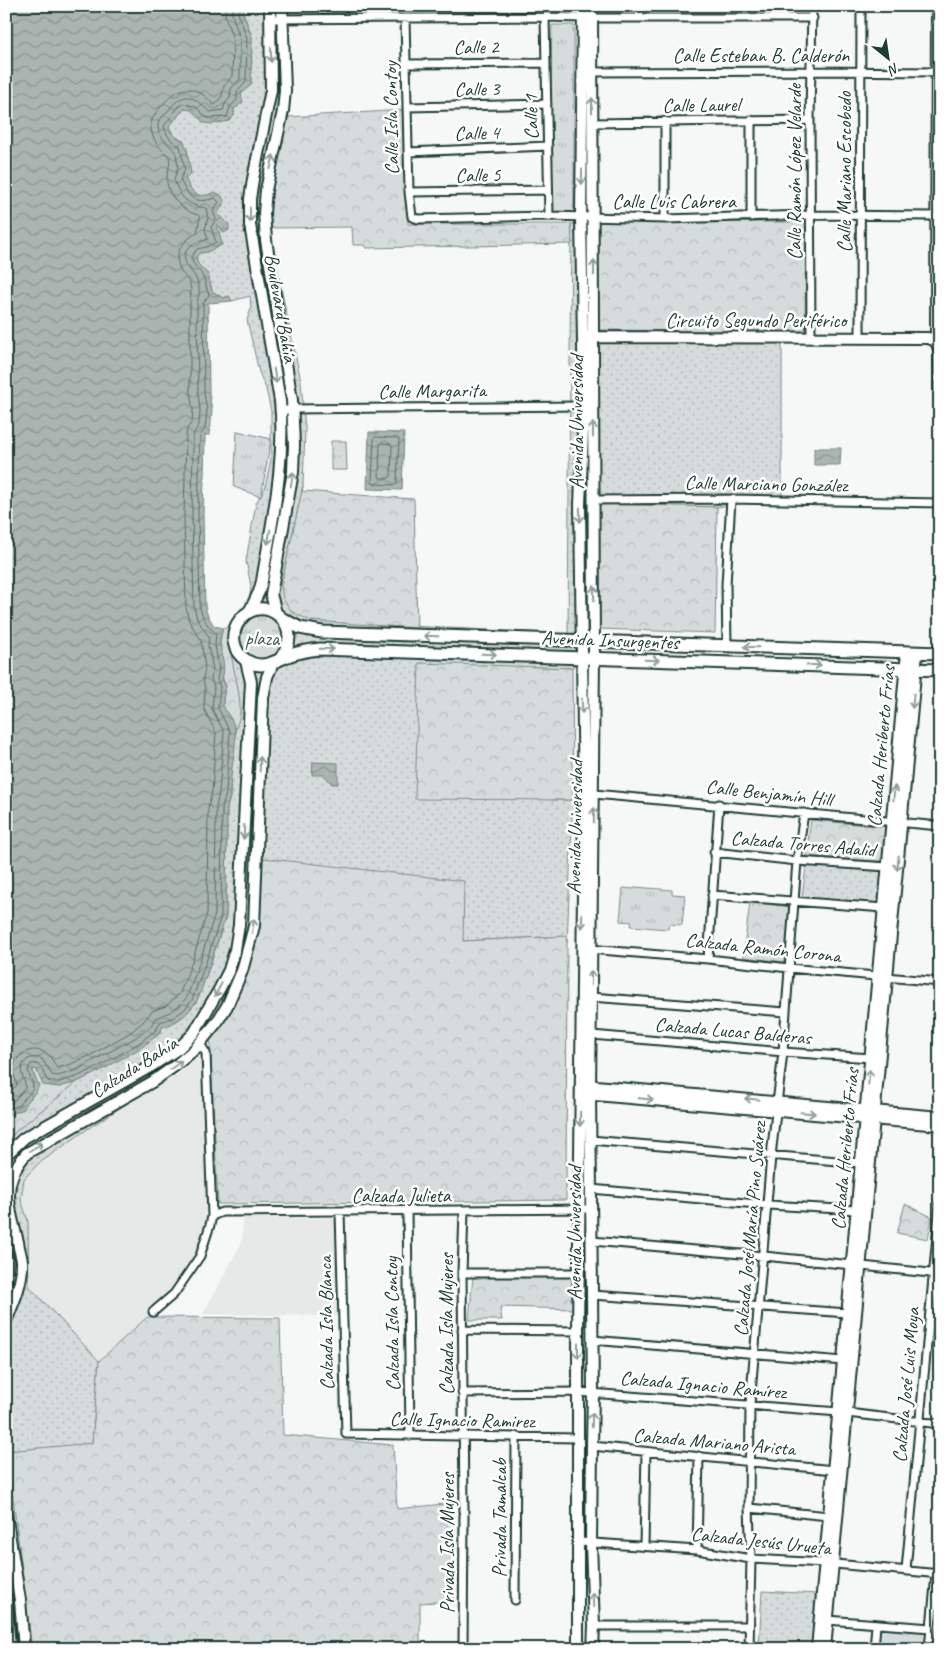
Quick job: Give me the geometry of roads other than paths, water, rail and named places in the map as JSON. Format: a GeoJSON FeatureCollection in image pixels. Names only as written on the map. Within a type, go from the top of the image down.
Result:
{"type":"FeatureCollection","features":[{"type":"Feature","properties":{"kind":"main road","name":"Boulevard Bahía"},"geometry":{"type":"LineString","coordinates":[[249,612],[262,581],[280,472],[283,431],[250,225],[250,199],[253,179],[271,90],[270,6]]}},
{"type":"Feature","properties":{"kind":"main road","name":"Boulevard Bahía"},"geometry":{"type":"LineString","coordinates":[[279,616],[271,594],[293,472],[293,409],[266,240],[264,213],[266,190],[281,120],[285,90],[282,6]]}},
{"type":"Feature","properties":{"kind":"main road","name":"Avenida Universidad"},"geometry":{"type":"LineString","coordinates":[[578,1649],[579,1210],[585,1089],[587,949],[594,794],[593,500],[589,337],[581,216],[587,72],[587,18],[583,6]]}},
{"type":"Feature","properties":{"kind":"main road","name":"Avenida Universidad"},"geometry":{"type":"LineString","coordinates":[[587,18],[592,6]]}},
{"type":"Feature","properties":{"kind":"main road"},"geometry":{"type":"LineString","coordinates":[[938,6],[936,216],[937,342],[940,390]]}},
{"type":"Feature","properties":{"kind":"main road","name":"Avenida Universidad"},"geometry":{"type":"LineString","coordinates":[[587,72],[592,124],[594,218],[580,505],[587,949],[592,1035],[585,1089],[590,1140],[592,1241],[593,1393],[591,1543],[593,1649]]}},
{"type":"Feature","properties":{"kind":"main road","name":"Circuito Segundo Periférico"},"geometry":{"type":"LineString","coordinates":[[589,337],[860,338],[937,342]]}},
{"type":"Feature","properties":{"kind":"main road"},"geometry":{"type":"LineString","coordinates":[[262,609],[279,616],[287,627],[289,635],[289,644],[285,652],[276,661],[260,665],[246,661],[240,656],[236,648],[234,632],[242,617],[249,612],[262,609]]}},
{"type":"Feature","properties":{"kind":"main road","name":"Avenida Insurgentes"},"geometry":{"type":"LineString","coordinates":[[279,616],[300,628],[322,632],[940,653]]}},
{"type":"Feature","properties":{"kind":"main road"},"geometry":{"type":"LineString","coordinates":[[458,653],[461,637]]}},
{"type":"Feature","properties":{"kind":"main road","name":"Avenida Insurgentes"},"geometry":{"type":"LineString","coordinates":[[276,661],[320,648],[940,670]]}},
{"type":"Feature","properties":{"kind":"main road","name":"Calzada Heriberto Frías"},"geometry":{"type":"LineString","coordinates":[[818,1649],[829,1564],[912,652]]}},
{"type":"Feature","properties":{"kind":"main road","name":"Calzada Bahía"},"geometry":{"type":"LineString","coordinates":[[6,1155],[24,1138],[150,1067],[184,1043],[194,1033],[229,970],[235,950],[241,897],[251,682],[246,661]]}},
{"type":"Feature","properties":{"kind":"main road","name":"Calzada Bahía"},"geometry":{"type":"LineString","coordinates":[[6,1321],[18,1290],[22,1268],[22,1260],[7,1195],[11,1174],[18,1162],[27,1153],[152,1082],[176,1065],[200,1044],[217,1022],[236,988],[254,926],[263,698],[267,678],[276,661]]}},
{"type":"Feature","properties":{"kind":"main road","name":"Calzada Heriberto Frías"},"geometry":{"type":"LineString","coordinates":[[825,1649],[829,1516],[843,1413],[843,1361],[856,1265],[857,1210],[861,1163],[870,1114],[871,1058],[883,976],[884,908],[888,867],[897,821]]}},
{"type":"Feature","properties":{"kind":"main road"},"geometry":{"type":"LineString","coordinates":[[585,1089],[870,1114],[940,1117]]}},
{"type":"Feature","properties":{"kind":"main road"},"geometry":{"type":"LineString","coordinates":[[91,1099],[99,1111]]}},
{"type":"Feature","properties":{"kind":"main road"},"geometry":{"type":"LineString","coordinates":[[870,1114],[940,1125]]}},
{"type":"Feature","properties":{"kind":"main road"},"geometry":{"type":"LineString","coordinates":[[6,1254],[8,1262],[6,1281]]}},
{"type":"Feature","properties":{"kind":"main road"},"geometry":{"type":"LineString","coordinates":[[6,1514],[10,1556],[24,1649]]}},
{"type":"Feature","properties":{"kind":"main road"},"geometry":{"type":"LineString","coordinates":[[6,1598],[10,1649]]}},
{"type":"Feature","properties":{"kind":"street"},"geometry":{"type":"LineString","coordinates":[[640,6],[640,18]]}},
{"type":"Feature","properties":{"kind":"street","name":"Calle Ramón López Velarde"},"geometry":{"type":"LineString","coordinates":[[811,338],[810,70],[812,6]]}},
{"type":"Feature","properties":{"kind":"street","name":"Calle Mariano Escobedo"},"geometry":{"type":"LineString","coordinates":[[860,338],[861,6]]}},
{"type":"Feature","properties":{"kind":"street","name":"Calle 1"},"geometry":{"type":"LineString","coordinates":[[545,17],[549,216]]}},
{"type":"Feature","properties":{"kind":"street","name":"Calle Isla Contoy"},"geometry":{"type":"LineString","coordinates":[[405,18],[409,192],[412,217]]}},
{"type":"Feature","properties":{"kind":"street"},"geometry":{"type":"LineString","coordinates":[[270,19],[813,18]]}},
{"type":"Feature","properties":{"kind":"street","name":"Calle 2"},"geometry":{"type":"LineString","coordinates":[[406,64],[546,63]]}},
{"type":"Feature","properties":{"kind":"street","name":"Calle Esteban B. Calderón"},"geometry":{"type":"LineString","coordinates":[[587,72],[810,70],[938,72]]}},
{"type":"Feature","properties":{"kind":"street","name":"Calle 3"},"geometry":{"type":"LineString","coordinates":[[407,107],[547,104]]}},
{"type":"Feature","properties":{"kind":"street"},"geometry":{"type":"LineString","coordinates":[[751,120],[751,217]]}},
{"type":"Feature","properties":{"kind":"street","name":"Calle Laurel"},"geometry":{"type":"LineString","coordinates":[[592,124],[665,121],[810,120]]}},
{"type":"Feature","properties":{"kind":"street"},"geometry":{"type":"LineString","coordinates":[[665,121],[665,219]]}},
{"type":"Feature","properties":{"kind":"street","name":"Calle 4"},"geometry":{"type":"LineString","coordinates":[[408,152],[548,146]]}},
{"type":"Feature","properties":{"kind":"street","name":"Calle 5"},"geometry":{"type":"LineString","coordinates":[[409,192],[548,190]]}},
{"type":"Feature","properties":{"kind":"street","name":"Calle Luis Cabrera"},"geometry":{"type":"LineString","coordinates":[[412,217],[418,219],[581,216],[594,218],[665,219],[811,215],[936,216]]}},
{"type":"Feature","properties":{"kind":"street","name":"Calle Margarita"},"geometry":{"type":"LineString","coordinates":[[281,411],[293,409],[584,406]]}},
{"type":"Feature","properties":{"kind":"street"},"geometry":{"type":"LineString","coordinates":[[727,646],[726,585],[731,499]]}},
{"type":"Feature","properties":{"kind":"street","name":"Calle Marciano González"},"geometry":{"type":"LineString","coordinates":[[593,500],[731,499],[940,503]]}},
{"type":"Feature","properties":{"kind":"street","name":"Calle Benjamín Hill"},"geometry":{"type":"LineString","coordinates":[[594,794],[719,804],[940,826]]}},
{"type":"Feature","properties":{"kind":"street"},"geometry":{"type":"LineString","coordinates":[[708,959],[714,852],[719,804]]}},
{"type":"Feature","properties":{"kind":"street","name":"Calzada José María Pino Suárez"},"geometry":{"type":"LineString","coordinates":[[748,1649],[751,1559],[749,1508],[750,1405],[783,1052],[797,861],[804,813]]}},
{"type":"Feature","properties":{"kind":"street","name":"Calzada Torres Adalid"},"geometry":{"type":"LineString","coordinates":[[714,852],[797,861],[888,867]]}},
{"type":"Feature","properties":{"kind":"street"},"geometry":{"type":"LineString","coordinates":[[712,895],[794,903],[884,908]]}},
{"type":"Feature","properties":{"kind":"street","name":"Calzada Ramón Corona"},"geometry":{"type":"LineString","coordinates":[[587,949],[940,982]]}},
{"type":"Feature","properties":{"kind":"street"},"geometry":{"type":"LineString","coordinates":[[591,997],[786,1012]]}},
{"type":"Feature","properties":{"kind":"street","name":"Calzada Lucas Balderas"},"geometry":{"type":"LineString","coordinates":[[592,1035],[871,1058]]}},
{"type":"Feature","properties":{"kind":"street"},"geometry":{"type":"LineString","coordinates":[[153,1312],[174,1294],[200,1256],[212,1216],[206,1053],[200,1044]]}},
{"type":"Feature","properties":{"kind":"street"},"geometry":{"type":"LineString","coordinates":[[590,1140],[861,1163]]}},
{"type":"Feature","properties":{"kind":"street"},"geometry":{"type":"LineString","coordinates":[[591,1189],[768,1205],[857,1210]]}},
{"type":"Feature","properties":{"kind":"street","name":"Calzada José Luis Moya"},"geometry":{"type":"LineString","coordinates":[[906,1570],[919,1422],[936,1273],[940,1203]]}},
{"type":"Feature","properties":{"kind":"street","name":"Calzada Julieta"},"geometry":{"type":"LineString","coordinates":[[212,1216],[222,1212],[407,1212],[591,1209]]}},
{"type":"Feature","properties":{"kind":"street","name":"Calzada Isla Mujeres"},"geometry":{"type":"LineString","coordinates":[[463,1437],[462,1273],[464,1211]]}},
{"type":"Feature","properties":{"kind":"street","name":"Calzada Isla Blanca"},"geometry":{"type":"LineString","coordinates":[[340,1212],[346,1434]]}},
{"type":"Feature","properties":{"kind":"street","name":"Calzada Isla Contoy"},"geometry":{"type":"LineString","coordinates":[[407,1212],[410,1436]]}},
{"type":"Feature","properties":{"kind":"street"},"geometry":{"type":"LineString","coordinates":[[592,1241],[936,1273]]}},
{"type":"Feature","properties":{"kind":"street"},"geometry":{"type":"LineString","coordinates":[[462,1273],[579,1273]]}},
{"type":"Feature","properties":{"kind":"street"},"geometry":{"type":"LineString","coordinates":[[592,1295],[848,1313]]}},
{"type":"Feature","properties":{"kind":"street"},"geometry":{"type":"LineString","coordinates":[[462,1330],[578,1331]]}},
{"type":"Feature","properties":{"kind":"street"},"geometry":{"type":"LineString","coordinates":[[592,1340],[843,1361]]}},
{"type":"Feature","properties":{"kind":"street","name":"Calzada Ignacio Ramírez"},"geometry":{"type":"LineString","coordinates":[[462,1393],[578,1392],[843,1413],[940,1424]]}},
{"type":"Feature","properties":{"kind":"street","name":"Calle Ignacio Ramirez"},"geometry":{"type":"LineString","coordinates":[[346,1434],[578,1438]]}},
{"type":"Feature","properties":{"kind":"street","name":"Privada Tamalcab"},"geometry":{"type":"LineString","coordinates":[[515,1600],[516,1436]]}},
{"type":"Feature","properties":{"kind":"street","name":"Privada Isla Mujeres"},"geometry":{"type":"LineString","coordinates":[[463,1437],[463,1649]]}},
{"type":"Feature","properties":{"kind":"street","name":"Calzada Mariano Arista"},"geometry":{"type":"LineString","coordinates":[[592,1446],[834,1470]]}},
{"type":"Feature","properties":{"kind":"street"},"geometry":{"type":"LineString","coordinates":[[644,1546],[646,1452]]}},
{"type":"Feature","properties":{"kind":"street"},"geometry":{"type":"LineString","coordinates":[[697,1550],[699,1456]]}},
{"type":"Feature","properties":{"kind":"street"},"geometry":{"type":"LineString","coordinates":[[749,1508],[829,1516]]}},
{"type":"Feature","properties":{"kind":"street","name":"Calzada Jesús Urueta"},"geometry":{"type":"LineString","coordinates":[[579,1542],[697,1550],[751,1559],[938,1574]]}},
{"type":"Feature","properties":{"kind":"street"},"geometry":{"type":"LineString","coordinates":[[929,1649],[938,1574]]}},
{"type":"Feature","properties":{"kind":"street"},"geometry":{"type":"LineString","coordinates":[[827,1620],[931,1628]]}},
{"type":"Feature","properties":{"kind":"street"},"geometry":{"type":"LineString","coordinates":[[874,1649],[876,1625]]}},
{"type":"Feature","properties":{"kind":"street"},"geometry":{"type":"LineString","coordinates":[[594,1626],[748,1626]]}},
{"type":"Feature","properties":{"kind":"water"},"geometry":{"type":"Polygon","coordinates":[[[6,6],[246,6],[243,12],[252,37],[251,85],[241,94],[243,102],[234,109],[234,116],[229,121],[213,124],[204,123],[192,110],[184,109],[169,126],[179,139],[184,141],[191,174],[185,178],[190,188],[199,195],[215,192],[221,195],[225,202],[218,213],[229,224],[229,230],[224,233],[217,224],[216,228],[219,231],[222,245],[200,253],[196,257],[198,264],[208,274],[212,291],[223,298],[229,296],[232,301],[208,303],[209,393],[212,410],[210,435],[205,435],[203,516],[205,606],[214,626],[223,628],[220,643],[224,666],[222,679],[226,686],[223,702],[235,730],[235,748],[227,808],[226,916],[200,994],[194,1005],[185,1015],[175,1022],[163,1026],[160,1033],[142,1047],[77,1082],[59,1087],[43,1085],[36,1069],[33,1069],[39,1085],[38,1088],[24,1109],[6,1116],[6,6]]]}},
{"type":"Feature","properties":{"kind":"water"},"geometry":{"type":"Polygon","coordinates":[[[369,432],[404,433],[402,490],[367,489],[369,432]]]}},
{"type":"Feature","properties":{"kind":"water"},"geometry":{"type":"Polygon","coordinates":[[[814,448],[841,448],[840,465],[814,465],[814,448]]]}},
{"type":"Feature","properties":{"kind":"water"},"geometry":{"type":"Polygon","coordinates":[[[313,762],[338,763],[338,784],[332,784],[324,775],[312,775],[313,762]]]}},
{"type":"Feature","properties":{"kind":"park label","name":"plaza"},"geometry":{"type":"Point","coordinates":[262,638]}}]}
